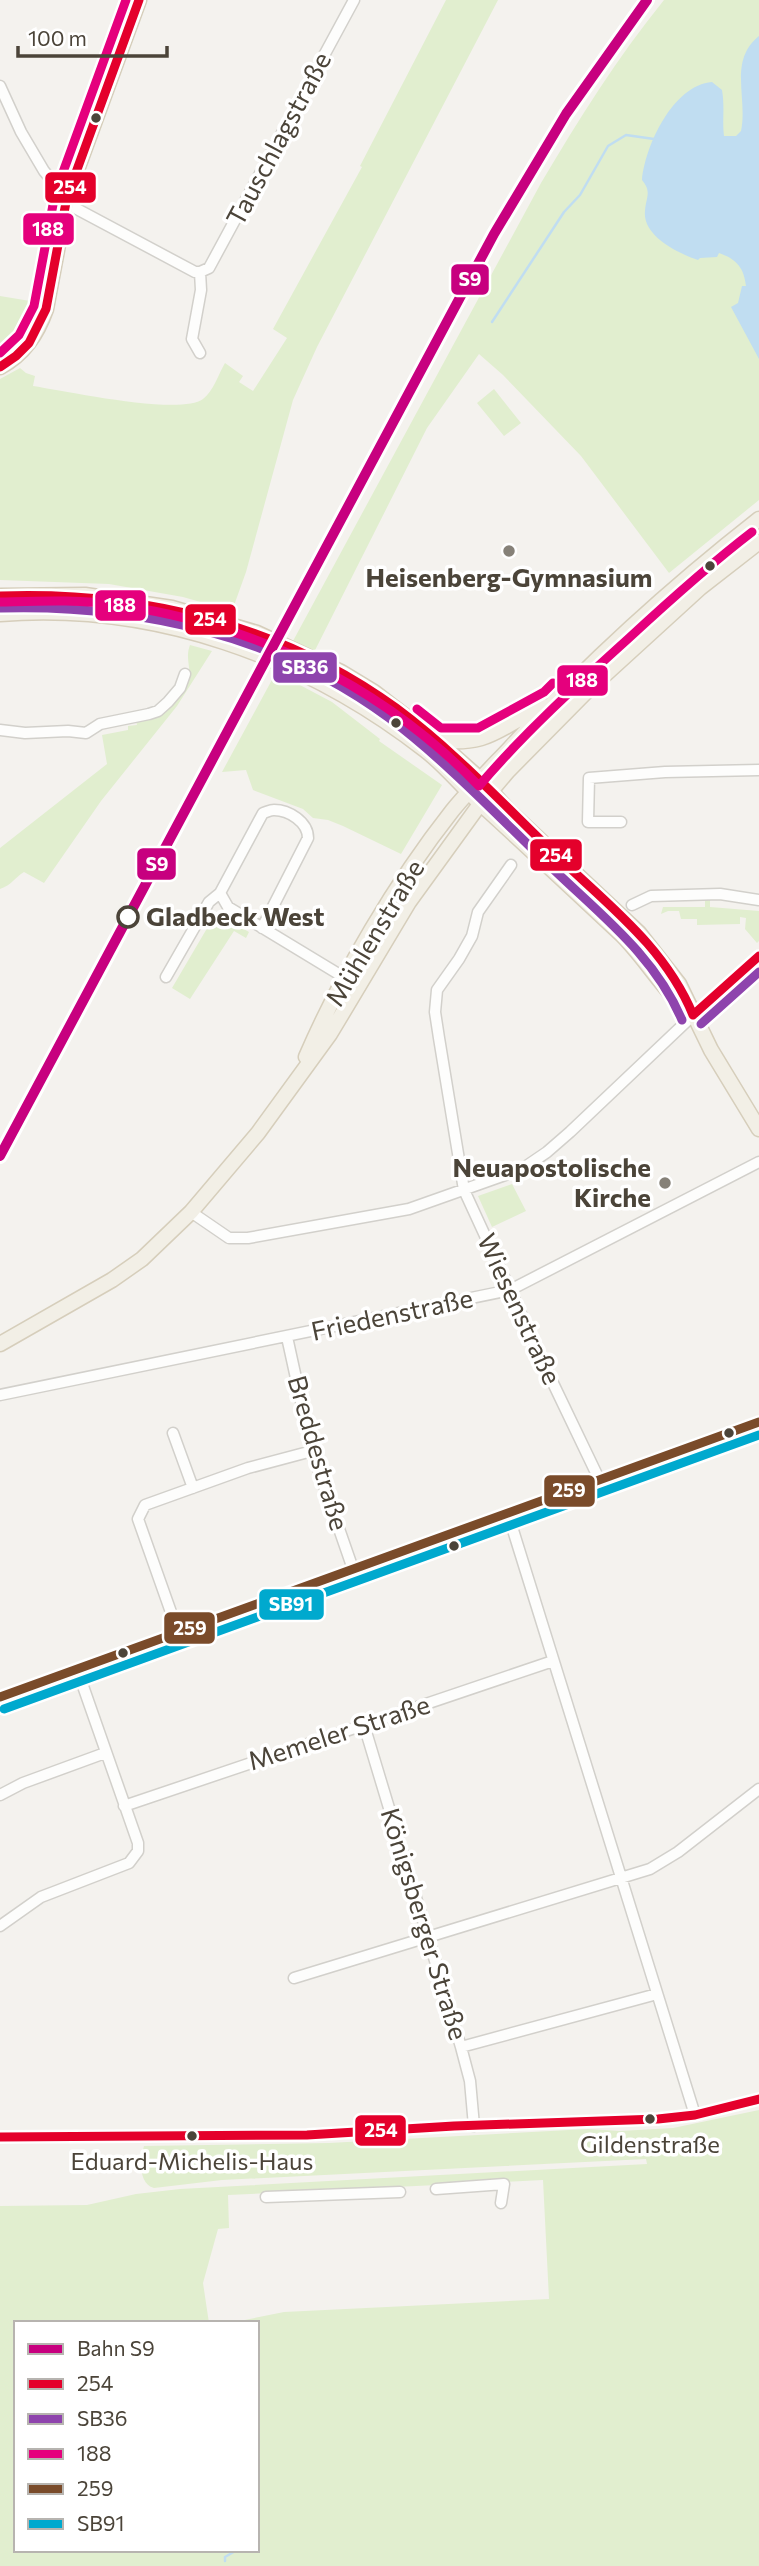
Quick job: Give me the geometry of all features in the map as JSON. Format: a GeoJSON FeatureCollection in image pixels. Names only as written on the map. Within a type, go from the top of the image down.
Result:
{"type":"FeatureCollection","features":[{"type":"Feature","properties":{"kind":"main road"},"geometry":{"type":"LineString","coordinates":[[0,367],[23,352],[46,309],[67,197],[139,0]]}},
{"type":"Feature","properties":{"kind":"main road"},"geometry":{"type":"LineString","coordinates":[[0,355],[31,337]]}},
{"type":"Feature","properties":{"kind":"main road","name":"Mühlenstraße"},"geometry":{"type":"LineString","coordinates":[[295,1081],[317,1031],[384,910],[413,865],[468,793],[591,662],[678,583],[759,519]]}},
{"type":"Feature","properties":{"kind":"main road","name":"Mühlenstraße"},"geometry":{"type":"LineString","coordinates":[[0,1343],[112,1280],[142,1259],[191,1212],[258,1133],[330,1034],[402,913],[491,791],[586,692],[700,589],[759,542]]}},
{"type":"Feature","properties":{"kind":"main road"},"geometry":{"type":"LineString","coordinates":[[0,596],[85,596],[172,608],[257,633],[341,672],[374,692],[436,740],[480,779],[639,933],[679,984],[693,1015],[759,1129]]}},
{"type":"Feature","properties":{"kind":"main road"},"geometry":{"type":"LineString","coordinates":[[0,614],[71,613],[115,617],[176,628],[246,649],[296,669],[383,720],[426,751],[636,949],[679,1004],[693,1015]]}},
{"type":"Feature","properties":{"kind":"main road"},"geometry":{"type":"LineString","coordinates":[[436,740],[482,740],[552,702]]}},
{"type":"Feature","properties":{"kind":"street","name":"Tauschlagstraße"},"geometry":{"type":"LineString","coordinates":[[200,272],[209,268],[354,0]]}},
{"type":"Feature","properties":{"kind":"street"},"geometry":{"type":"LineString","coordinates":[[0,86],[44,171],[75,208],[195,272],[200,272],[201,290],[192,339],[200,353]]}},
{"type":"Feature","properties":{"kind":"street"},"geometry":{"type":"LineString","coordinates":[[0,730],[25,733],[68,730],[86,733],[100,724],[149,714],[158,711],[168,702],[180,688],[185,674]]}},
{"type":"Feature","properties":{"kind":"street"},"geometry":{"type":"LineString","coordinates":[[621,822],[588,822],[589,778],[665,772],[759,770]]}},
{"type":"Feature","properties":{"kind":"street"},"geometry":{"type":"LineString","coordinates":[[166,977],[209,902],[219,893],[263,813],[275,809],[302,820],[308,830],[307,838],[262,928]]}},
{"type":"Feature","properties":{"kind":"street","name":"Wiesenstraße"},"geometry":{"type":"LineString","coordinates":[[511,864],[478,912],[472,936],[459,960],[437,990],[435,1012],[464,1190],[599,1479]]}},
{"type":"Feature","properties":{"kind":"street"},"geometry":{"type":"LineString","coordinates":[[219,893],[228,907],[360,987]]}},
{"type":"Feature","properties":{"kind":"street"},"geometry":{"type":"LineString","coordinates":[[632,905],[651,896],[720,894],[759,900]]}},
{"type":"Feature","properties":{"kind":"street"},"geometry":{"type":"LineString","coordinates":[[191,1212],[229,1238],[248,1238],[409,1209],[522,1169],[547,1153],[759,956]]}},
{"type":"Feature","properties":{"kind":"street","name":"Friedenstraße"},"geometry":{"type":"LineString","coordinates":[[0,1395],[510,1290],[759,1162]]}},
{"type":"Feature","properties":{"kind":"street","name":"Breddestraße"},"geometry":{"type":"LineString","coordinates":[[287,1336],[312,1451],[353,1569]]}},
{"type":"Feature","properties":{"kind":"street"},"geometry":{"type":"LineString","coordinates":[[0,1697],[759,1422]]}},
{"type":"Feature","properties":{"kind":"street"},"geometry":{"type":"LineString","coordinates":[[173,1433],[193,1488]]}},
{"type":"Feature","properties":{"kind":"street"},"geometry":{"type":"LineString","coordinates":[[178,1632],[138,1519],[145,1505],[248,1468],[312,1451]]}},
{"type":"Feature","properties":{"kind":"street"},"geometry":{"type":"LineString","coordinates":[[508,1514],[695,2115]]}},
{"type":"Feature","properties":{"kind":"street","name":"Memeler Straße"},"geometry":{"type":"LineString","coordinates":[[124,1805],[553,1661]]}},
{"type":"Feature","properties":{"kind":"street"},"geometry":{"type":"LineString","coordinates":[[0,1926],[41,1897],[129,1863],[138,1851],[138,1843],[77,1669]]}},
{"type":"Feature","properties":{"kind":"street","name":"Königsberger Straße"},"geometry":{"type":"LineString","coordinates":[[363,1725],[461,2047],[470,2081],[474,2126]]}},
{"type":"Feature","properties":{"kind":"street"},"geometry":{"type":"LineString","coordinates":[[0,1795],[23,1783],[105,1753]]}},
{"type":"Feature","properties":{"kind":"street"},"geometry":{"type":"LineString","coordinates":[[294,1978],[622,1879],[664,1862],[759,1789]]}},
{"type":"Feature","properties":{"kind":"street"},"geometry":{"type":"LineString","coordinates":[[461,2047],[657,1994]]}},
{"type":"Feature","properties":{"kind":"street"},"geometry":{"type":"LineString","coordinates":[[0,2137],[307,2135],[658,2119],[695,2115],[759,2099]]}},
{"type":"Feature","properties":{"kind":"street"},"geometry":{"type":"LineString","coordinates":[[436,2189],[504,2184],[501,2203]]}},
{"type":"Feature","properties":{"kind":"street"},"geometry":{"type":"LineString","coordinates":[[266,2197],[400,2192]]}},
{"type":"Feature","properties":{"kind":"green space"},"geometry":{"type":"Polygon","coordinates":[[[446,0],[498,0],[317,347],[293,400],[246,572],[232,611],[183,597],[109,584],[0,580],[0,379],[20,368],[35,376],[33,386],[148,404],[190,404],[207,396],[225,363],[243,376],[239,382],[253,391],[287,338],[273,329],[362,167],[360,166],[446,0]]]}},
{"type":"Feature","properties":{"kind":"green space"},"geometry":{"type":"Polygon","coordinates":[[[664,0],[759,0],[759,500],[669,573],[581,456],[503,375],[479,354],[427,428],[298,684],[332,702],[380,739],[379,741],[442,785],[401,854],[343,826],[313,818],[303,809],[253,790],[246,770],[222,772],[541,183],[599,89],[664,0]]]}},
{"type":"Feature","properties":{"kind":"green space"},"geometry":{"type":"Polygon","coordinates":[[[0,296],[36,302],[23,327],[0,345],[0,296]]]}},
{"type":"Feature","properties":{"kind":"green space"},"geometry":{"type":"Polygon","coordinates":[[[494,389],[521,423],[504,436],[477,403],[494,389]]]}},
{"type":"Feature","properties":{"kind":"green space"},"geometry":{"type":"Polygon","coordinates":[[[190,645],[212,651],[177,706],[101,801],[44,883],[24,872],[0,889],[0,848],[107,764],[102,735],[128,730],[128,726],[137,725],[136,721],[154,716],[170,707],[182,695],[189,677],[190,645]]]}},
{"type":"Feature","properties":{"kind":"green space"},"geometry":{"type":"Polygon","coordinates":[[[705,899],[710,899],[710,907],[759,911],[759,941],[757,943],[745,929],[746,918],[740,917],[740,924],[697,925],[697,919],[681,919],[679,911],[661,914],[663,907],[705,907],[705,899]]]}},
{"type":"Feature","properties":{"kind":"green space"},"geometry":{"type":"Polygon","coordinates":[[[216,913],[249,932],[246,938],[234,931],[190,999],[172,988],[216,913]]]}},
{"type":"Feature","properties":{"kind":"green space"},"geometry":{"type":"Polygon","coordinates":[[[512,1184],[526,1211],[492,1227],[478,1196],[512,1184]]]}},
{"type":"Feature","properties":{"kind":"green space"},"geometry":{"type":"Polygon","coordinates":[[[759,2110],[759,2566],[0,2566],[0,2206],[87,2205],[136,2194],[180,2189],[647,2164],[646,2159],[222,2180],[154,2188],[145,2181],[141,2164],[144,2146],[329,2143],[588,2129],[620,2131],[673,2128],[759,2110]]]}},
{"type":"Feature","properties":{"kind":"water"},"geometry":{"type":"Polygon","coordinates":[[[759,36],[759,359],[731,307],[738,303],[742,286],[746,286],[741,269],[730,258],[719,253],[717,257],[698,260],[690,257],[655,236],[646,220],[648,191],[642,180],[649,151],[664,119],[685,94],[698,86],[712,82],[722,90],[724,136],[736,136],[741,131],[744,57],[759,36]]]}},
{"type":"Feature","properties":{"kind":"waterway"},"geometry":{"type":"LineString","coordinates":[[492,322],[564,212],[580,195],[608,146],[626,135],[654,139]]}},
{"type":"Feature","properties":{"kind":"waterway"},"geometry":{"type":"LineString","coordinates":[[225,2561],[225,2557],[234,2552]]}},
{"type":"Feature","properties":{"kind":"rail line","name":"S9"},"geometry":{"type":"LineString","coordinates":[[0,1156],[494,234],[566,114],[647,0]]}},
{"type":"Feature","properties":{"kind":"transit line","name":"188"},"geometry":{"type":"LineString","coordinates":[[0,353],[19,335],[34,306],[55,194],[126,0]]}},
{"type":"Feature","properties":{"kind":"transit line","name":"254"},"geometry":{"type":"LineString","coordinates":[[0,367],[29,343],[46,309],[67,197],[139,0]]}},
{"type":"Feature","properties":{"kind":"transit line","name":"188"},"geometry":{"type":"LineString","coordinates":[[0,602],[74,601],[118,605],[169,614],[267,644],[314,665],[401,718],[441,750],[479,786],[571,691],[689,583],[752,532]]}},
{"type":"Feature","properties":{"kind":"transit line","name":"254"},"geometry":{"type":"LineString","coordinates":[[0,596],[105,600],[156,607],[207,619],[257,634],[305,654],[352,679],[396,708],[438,742],[634,928],[667,968],[693,1015]]}},
{"type":"Feature","properties":{"kind":"transit line","name":"SB36"},"geometry":{"type":"LineString","coordinates":[[0,608],[103,612],[204,630],[300,665],[346,689],[389,718],[431,753],[605,918],[641,955],[670,996],[682,1020]]}},
{"type":"Feature","properties":{"kind":"transit line","name":"188"},"geometry":{"type":"LineString","coordinates":[[417,709],[441,728],[478,728],[544,692],[553,683]]}},
{"type":"Feature","properties":{"kind":"transit line","name":"254"},"geometry":{"type":"LineString","coordinates":[[693,1015],[759,956]]}},
{"type":"Feature","properties":{"kind":"transit line","name":"SB36"},"geometry":{"type":"LineString","coordinates":[[701,1024],[759,972]]}},
{"type":"Feature","properties":{"kind":"transit line","name":"259"},"geometry":{"type":"LineString","coordinates":[[0,1697],[759,1422]]}},
{"type":"Feature","properties":{"kind":"transit line","name":"SB91"},"geometry":{"type":"LineString","coordinates":[[4,1709],[759,1435]]}},
{"type":"Feature","properties":{"kind":"transit line","name":"254"},"geometry":{"type":"LineString","coordinates":[[0,2137],[307,2135],[454,2126],[658,2119],[695,2115],[759,2099]]}},
{"type":"Feature","properties":{"kind":"place","name":"Heisenberg-Gymnasium"},"geometry":{"type":"Point","coordinates":[509,551]}},
{"type":"Feature","properties":{"kind":"place","name":"Gladbeck West"},"geometry":{"type":"Point","coordinates":[128,917]}},
{"type":"Feature","properties":{"kind":"place","name":"Neuapostolische Kirche"},"geometry":{"type":"Point","coordinates":[665,1183]}},
{"type":"Feature","properties":{"kind":"place","name":"Gildenstraße"},"geometry":{"type":"Point","coordinates":[650,2119]}},
{"type":"Feature","properties":{"kind":"place","name":"Eduard-Michelis-Haus"},"geometry":{"type":"Point","coordinates":[192,2136]}}]}
